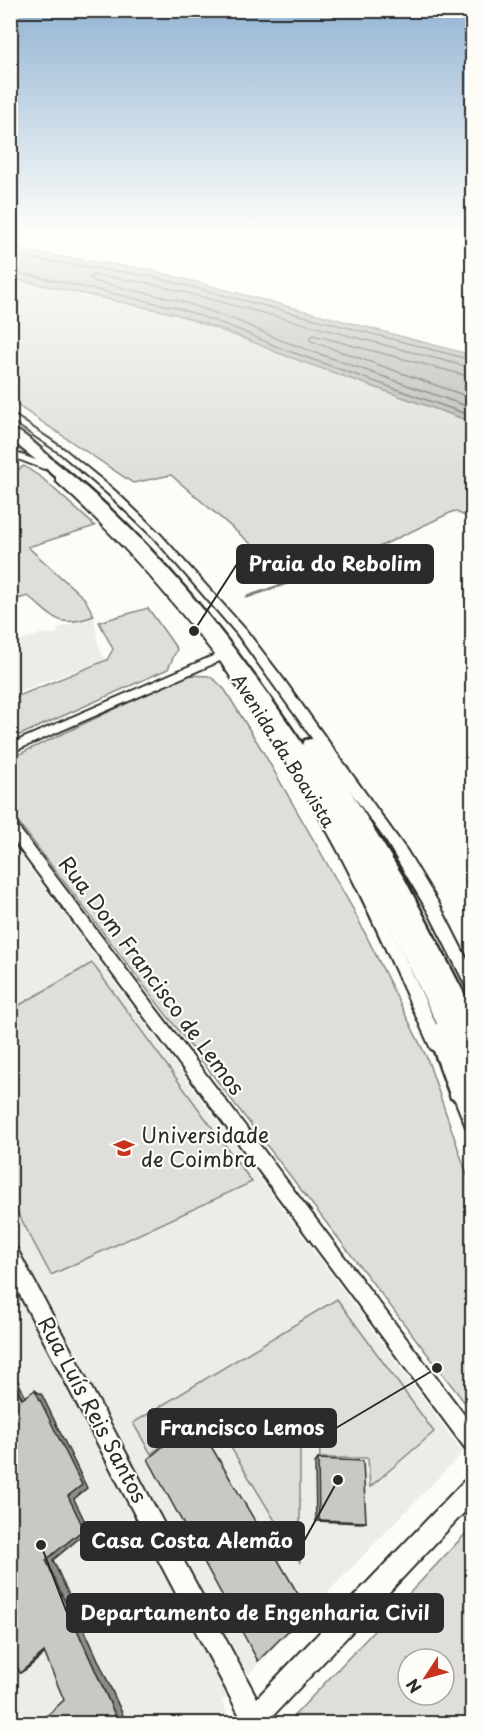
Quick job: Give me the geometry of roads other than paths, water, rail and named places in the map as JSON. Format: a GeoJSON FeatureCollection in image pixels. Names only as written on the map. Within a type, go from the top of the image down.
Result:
{"type":"FeatureCollection","features":[{"type":"Feature","properties":{"kind":"highway","name":"Avenida da Boavista"},"geometry":{"type":"LineString","coordinates":[[10,422],[66,463],[121,512],[182,574],[223,623],[277,693],[372,840],[427,959]]}},
{"type":"Feature","properties":{"kind":"highway","name":"Avenida da Boavista"},"geometry":{"type":"LineString","coordinates":[[10,432],[56,466],[110,515],[171,579],[211,626],[300,752],[387,900],[427,959],[472,1033]]}},
{"type":"Feature","properties":{"kind":"highway"},"geometry":{"type":"LineString","coordinates":[[427,959],[472,1001]]}},
{"type":"Feature","properties":{"kind":"highway"},"geometry":{"type":"LineString","coordinates":[[427,959],[422,988],[466,1080]]}},
{"type":"Feature","properties":{"kind":"street","name":"Avenida da Boavista"},"geometry":{"type":"LineString","coordinates":[[10,415],[73,461],[129,509],[192,572],[246,636],[390,836],[435,911],[472,983]]}},
{"type":"Feature","properties":{"kind":"street","name":"Avenida da Boavista"},"geometry":{"type":"LineString","coordinates":[[10,440],[47,468],[128,544],[221,656],[288,755],[343,848],[404,965],[444,1061],[466,1080],[472,1121]]}},
{"type":"Feature","properties":{"kind":"street"},"geometry":{"type":"LineString","coordinates":[[10,453],[47,468]]}},
{"type":"Feature","properties":{"kind":"street"},"geometry":{"type":"LineString","coordinates":[[10,749],[221,656]]}},
{"type":"Feature","properties":{"kind":"street","name":"Rua Dom Francisco de Lemos"},"geometry":{"type":"LineString","coordinates":[[10,826],[472,1440]]}},
{"type":"Feature","properties":{"kind":"street","name":"Rua Luís Reis Santos"},"geometry":{"type":"LineString","coordinates":[[10,1256],[253,1722]]}},
{"type":"Feature","properties":{"kind":"street"},"geometry":{"type":"LineString","coordinates":[[253,1722],[472,1489]]}},
{"type":"Feature","properties":{"kind":"water"},"geometry":{"type":"Polygon","coordinates":[[[166,312],[309,312],[472,355],[472,422],[278,353],[235,334],[166,312]]]}},
{"type":"Feature","properties":{"kind":"waterway"},"geometry":{"type":"LineString","coordinates":[[247,597],[290,582]]}},
{"type":"Feature","properties":{"kind":"place","name":"Praia do Rebolim"},"geometry":{"type":"Point","coordinates":[194,631]}},
{"type":"Feature","properties":{"kind":"place","name":"Universidade de Coimbra"},"geometry":{"type":"Point","coordinates":[124,1148]}},
{"type":"Feature","properties":{"kind":"place","name":"Francisco Lemos"},"geometry":{"type":"Point","coordinates":[437,1368]}},
{"type":"Feature","properties":{"kind":"place","name":"Casa Costa Alemão"},"geometry":{"type":"Point","coordinates":[338,1480]}},
{"type":"Feature","properties":{"kind":"place","name":"Departamento de Engenharia Civil"},"geometry":{"type":"Point","coordinates":[41,1545]}}]}
